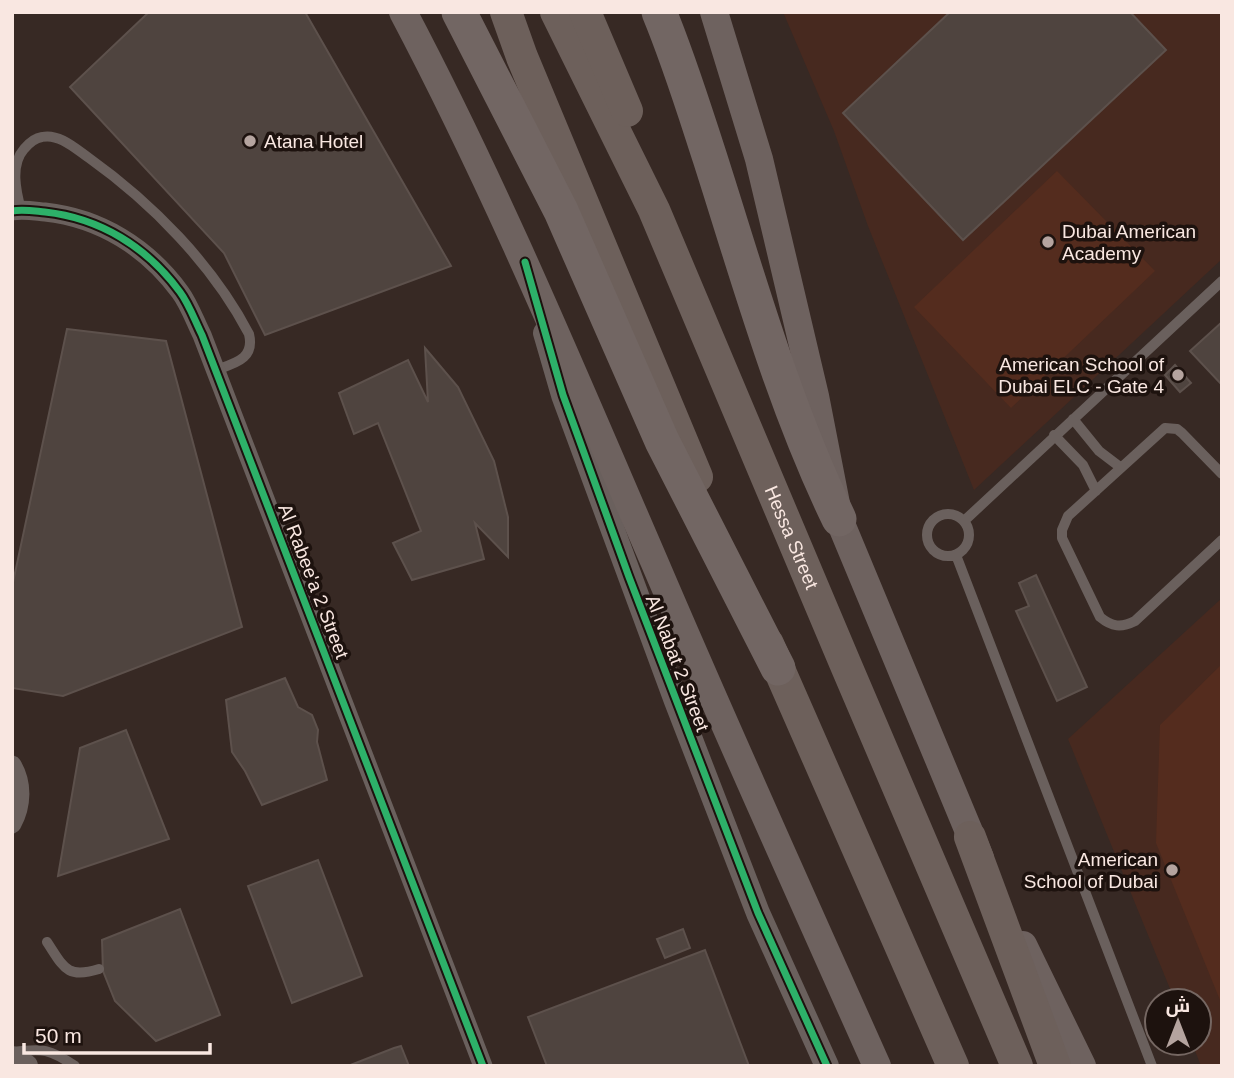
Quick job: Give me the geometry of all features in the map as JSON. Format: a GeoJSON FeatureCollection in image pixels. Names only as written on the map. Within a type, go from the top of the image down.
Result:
{"type":"FeatureCollection","features":[{"type":"Feature","properties":{"kind":"highway"},"geometry":{"type":"LineString","coordinates":[[459,12],[561,211],[662,441],[778,668]]}},
{"type":"Feature","properties":{"kind":"highway"},"geometry":{"type":"LineString","coordinates":[[659,12],[687,88],[789,401],[816,471],[839,519]]}},
{"type":"Feature","properties":{"kind":"main road"},"geometry":{"type":"LineString","coordinates":[[403,12],[442,85],[525,262],[709,690],[877,1066]]}},
{"type":"Feature","properties":{"kind":"main road"},"geometry":{"type":"LineString","coordinates":[[506,12],[615,283],[778,668],[953,1066]]}},
{"type":"Feature","properties":{"kind":"main road","name":"Hessa Street"},"geometry":{"type":"LineString","coordinates":[[556,12],[654,210],[1017,1066]]}},
{"type":"Feature","properties":{"kind":"main road"},"geometry":{"type":"LineString","coordinates":[[585,12],[635,134],[647,171],[654,210]]}},
{"type":"Feature","properties":{"kind":"main road"},"geometry":{"type":"LineString","coordinates":[[714,12],[759,159],[816,396],[839,519],[970,837],[1055,1066]]}},
{"type":"Feature","properties":{"kind":"main road"},"geometry":{"type":"LineString","coordinates":[[970,837],[1082,1066]]}},
{"type":"Feature","properties":{"kind":"street","name":"Al Rabee'a 2 Street"},"geometry":{"type":"LineString","coordinates":[[17,210],[69,215],[113,231],[151,258],[181,293],[216,370],[483,1066]]}},
{"type":"Feature","properties":{"kind":"street","name":"Al Nabat 2 Street"},"geometry":{"type":"LineString","coordinates":[[525,262],[563,395],[643,614],[758,913],[827,1066]]}},
{"type":"Feature","properties":{"kind":"street"},"geometry":{"type":"LineString","coordinates":[[12,765],[20,785],[20,800],[12,824]]}},
{"type":"Feature","properties":{"kind":"street"},"geometry":{"type":"LineString","coordinates":[[12,1058],[26,1066]]}},
{"type":"Feature","properties":{"kind":"lane"},"geometry":{"type":"LineString","coordinates":[[17,210],[15,172],[20,153],[30,142],[42,137],[56,138],[69,144],[127,188],[154,212],[203,267],[249,334],[251,342],[243,360],[216,370]]}},
{"type":"Feature","properties":{"kind":"lane"},"geometry":{"type":"LineString","coordinates":[[964,521],[1222,281]]}},
{"type":"Feature","properties":{"kind":"lane"},"geometry":{"type":"LineString","coordinates":[[1073,419],[1099,451],[1120,467]]}},
{"type":"Feature","properties":{"kind":"lane"},"geometry":{"type":"LineString","coordinates":[[1222,474],[1182,433],[1171,427],[1159,430],[1068,516],[1062,530],[1062,538],[1101,617],[1117,626],[1135,621],[1222,540]]}},
{"type":"Feature","properties":{"kind":"lane"},"geometry":{"type":"LineString","coordinates":[[1054,435],[1083,465],[1096,491]]}},
{"type":"Feature","properties":{"kind":"lane"},"geometry":{"type":"LineString","coordinates":[[953,514],[964,521],[969,531],[968,543],[956,555],[949,557],[937,553],[928,543],[927,530],[934,519],[953,514]]}},
{"type":"Feature","properties":{"kind":"lane"},"geometry":{"type":"LineString","coordinates":[[956,555],[1152,1066]]}},
{"type":"Feature","properties":{"kind":"lane"},"geometry":{"type":"LineString","coordinates":[[47,942],[66,969],[83,974],[99,969]]}},
{"type":"Feature","properties":{"kind":"lane"},"geometry":{"type":"LineString","coordinates":[[12,1052],[38,1049],[50,1051],[75,1066]]}},
{"type":"Feature","properties":{"kind":"shaded area","name":"Dubai American Academy"},"geometry":{"type":"Polygon","coordinates":[[[783,12],[1222,12],[1222,259],[974,490],[868,226],[834,131],[783,12]]]}},
{"type":"Feature","properties":{"kind":"shaded area"},"geometry":{"type":"Polygon","coordinates":[[[1057,171],[1155,271],[1011,408],[914,307],[1057,171]]]}},
{"type":"Feature","properties":{"kind":"shaded area","name":"American School of Dubai"},"geometry":{"type":"Polygon","coordinates":[[[1222,598],[1222,1066],[1201,1066],[1197,1057],[1213,1057],[1213,987],[1169,987],[1068,739],[1222,598]]]}},
{"type":"Feature","properties":{"kind":"shaded area"},"geometry":{"type":"Polygon","coordinates":[[[1222,664],[1222,1005],[1156,843],[1160,725],[1222,664]]]}},
{"type":"Feature","properties":{"kind":"building","name":"Atana Hotel"},"geometry":{"type":"Polygon","coordinates":[[[149,12],[305,12],[451,266],[265,335],[224,253],[70,87],[149,12]]]}},
{"type":"Feature","properties":{"kind":"building"},"geometry":{"type":"Polygon","coordinates":[[[950,12],[1130,12],[1166,50],[963,240],[843,113],[950,12]]]}},
{"type":"Feature","properties":{"kind":"building"},"geometry":{"type":"Polygon","coordinates":[[[1222,322],[1222,385],[1190,351],[1222,322]]]}},
{"type":"Feature","properties":{"kind":"building"},"geometry":{"type":"Polygon","coordinates":[[[67,329],[166,341],[242,627],[63,696],[12,688],[12,587],[67,329]]]}},
{"type":"Feature","properties":{"kind":"building"},"geometry":{"type":"Polygon","coordinates":[[[425,348],[458,387],[494,461],[508,517],[508,557],[475,523],[484,559],[412,580],[393,543],[421,531],[378,423],[354,434],[339,393],[408,360],[428,402],[425,348]]]}},
{"type":"Feature","properties":{"kind":"building"},"geometry":{"type":"Polygon","coordinates":[[[1175,365],[1191,383],[1180,392],[1165,375],[1175,365]]]}},
{"type":"Feature","properties":{"kind":"building"},"geometry":{"type":"Polygon","coordinates":[[[1036,575],[1087,687],[1057,701],[1016,611],[1029,606],[1019,583],[1036,575]]]}},
{"type":"Feature","properties":{"kind":"building"},"geometry":{"type":"Polygon","coordinates":[[[285,678],[298,707],[312,715],[318,730],[317,742],[327,780],[262,805],[232,752],[226,700],[285,678]]]}},
{"type":"Feature","properties":{"kind":"building"},"geometry":{"type":"Polygon","coordinates":[[[126,730],[169,839],[58,876],[80,748],[126,730]]]}},
{"type":"Feature","properties":{"kind":"building"},"geometry":{"type":"Polygon","coordinates":[[[318,860],[362,976],[292,1003],[248,886],[318,860]]]}},
{"type":"Feature","properties":{"kind":"building"},"geometry":{"type":"Polygon","coordinates":[[[180,909],[220,1015],[156,1041],[115,1001],[103,971],[102,940],[180,909]]]}},
{"type":"Feature","properties":{"kind":"building"},"geometry":{"type":"Polygon","coordinates":[[[683,929],[690,948],[665,958],[657,939],[683,929]]]}},
{"type":"Feature","properties":{"kind":"building"},"geometry":{"type":"Polygon","coordinates":[[[705,950],[749,1066],[547,1066],[528,1017],[705,950]]]}},
{"type":"Feature","properties":{"kind":"building"},"geometry":{"type":"Polygon","coordinates":[[[401,1046],[409,1066],[348,1066],[394,1048],[401,1046]]]}},
{"type":"Feature","properties":{"kind":"cycle path"},"geometry":{"type":"LineString","coordinates":[[12,211],[28,210],[65,215],[121,237],[153,261],[186,302],[202,335],[483,1066]]}},
{"type":"Feature","properties":{"kind":"cycle path"},"geometry":{"type":"LineString","coordinates":[[525,262],[563,395],[629,577],[758,913],[827,1066]]}},
{"type":"Feature","properties":{"kind":"place","name":"Atana Hotel"},"geometry":{"type":"Point","coordinates":[250,141]}},
{"type":"Feature","properties":{"kind":"place","name":"Dubai American Academy"},"geometry":{"type":"Point","coordinates":[1048,242]}},
{"type":"Feature","properties":{"kind":"place","name":"American School of Dubai ELC - Gate 4"},"geometry":{"type":"Point","coordinates":[1178,375]}},
{"type":"Feature","properties":{"kind":"place","name":"American School of Dubai"},"geometry":{"type":"Point","coordinates":[1172,870]}}]}
